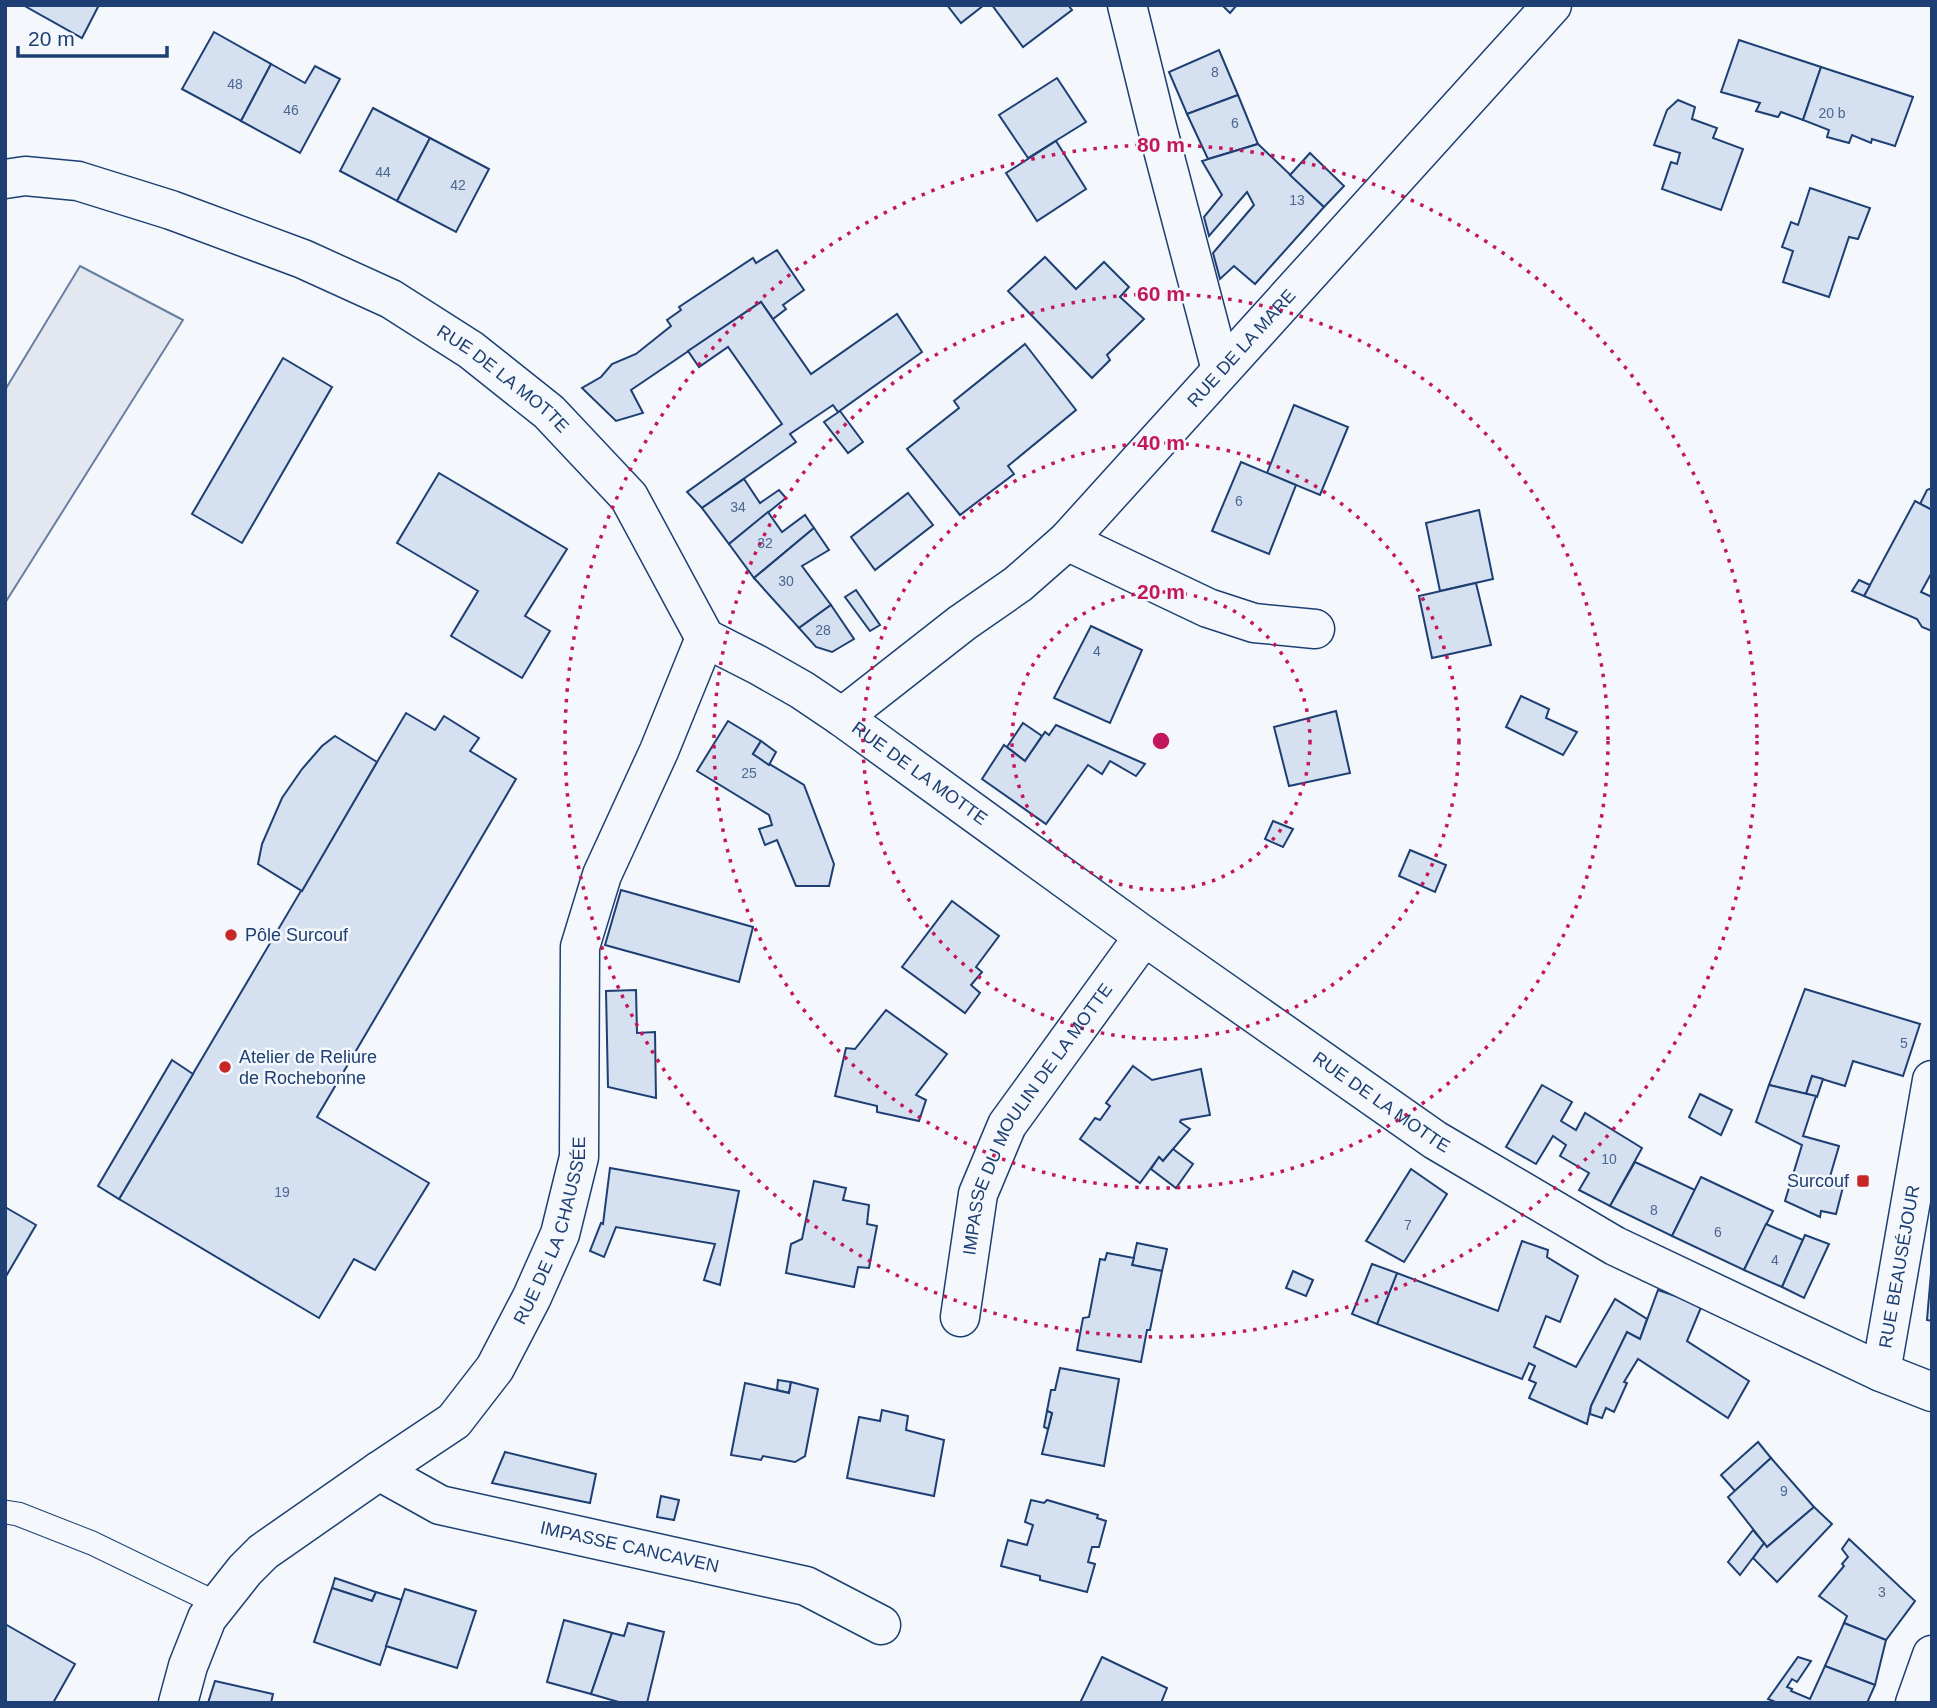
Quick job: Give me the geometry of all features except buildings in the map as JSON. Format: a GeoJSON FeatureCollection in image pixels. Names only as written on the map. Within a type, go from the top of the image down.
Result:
{"type":"FeatureCollection","features":[{"type":"Feature","properties":{"kind":"street"},"geometry":{"type":"LineString","coordinates":[[1126,5],[1221,370]]}},
{"type":"Feature","properties":{"kind":"street","name":"RUE DE LA MARE"},"geometry":{"type":"LineString","coordinates":[[842,717],[962,623],[1018,584],[1067,541],[1552,5]]}},
{"type":"Feature","properties":{"kind":"street","name":"RUE DE LA MOTTE"},"geometry":{"type":"LineString","coordinates":[[5,179],[25,176],[78,181],[171,210],[303,258],[391,299],[471,350],[549,411],[629,497],[705,638],[758,664],[842,717],[1144,936],[1435,1140],[1615,1245],[1881,1372],[1932,1392]]}},
{"type":"Feature","properties":{"kind":"street"},"geometry":{"type":"LineString","coordinates":[[1067,541],[1208,608],[1254,623],[1315,629]]}},
{"type":"Feature","properties":{"kind":"street","name":"RUE DE LA CHAUSSÉE"},"geometry":{"type":"LineString","coordinates":[[178,1703],[188,1666],[207,1618],[245,1570],[263,1552],[454,1421],[495,1368],[532,1297],[560,1234],[579,1157],[580,947],[602,875],[659,751],[705,638]]}},
{"type":"Feature","properties":{"kind":"street","name":"IMPASSE DU MOULIN DE LA MOTTE"},"geometry":{"type":"LineString","coordinates":[[960,1317],[978,1194],[1007,1125],[1144,936]]}},
{"type":"Feature","properties":{"kind":"street","name":"RUE BEAUSÉJOUR"},"geometry":{"type":"LineString","coordinates":[[1881,1372],[1932,1080]]}},
{"type":"Feature","properties":{"kind":"street","name":"IMPASSE CANCAVEN"},"geometry":{"type":"LineString","coordinates":[[379,1471],[440,1505],[806,1586],[881,1625]]}},
{"type":"Feature","properties":{"kind":"street"},"geometry":{"type":"LineString","coordinates":[[1915,1703],[1932,1655]]}},
{"type":"Feature","properties":{"kind":"lane"},"geometry":{"type":"LineString","coordinates":[[5,1512],[18,1514],[92,1543],[218,1604]]}},
{"type":"Feature","properties":{"kind":"shaded area"},"geometry":{"type":"Polygon","coordinates":[[[80,266],[183,320],[5,603],[5,390],[80,266]]]}},
{"type":"Feature","properties":{"kind":"place","name":"Pôle Surcouf"},"geometry":{"type":"Point","coordinates":[231,935]}},
{"type":"Feature","properties":{"kind":"place","name":"Atelier de Reliure de Rochebonne"},"geometry":{"type":"Point","coordinates":[225,1067]}},
{"type":"Feature","properties":{"kind":"place","name":"Surcouf"},"geometry":{"type":"Point","coordinates":[1863,1181]}}]}
